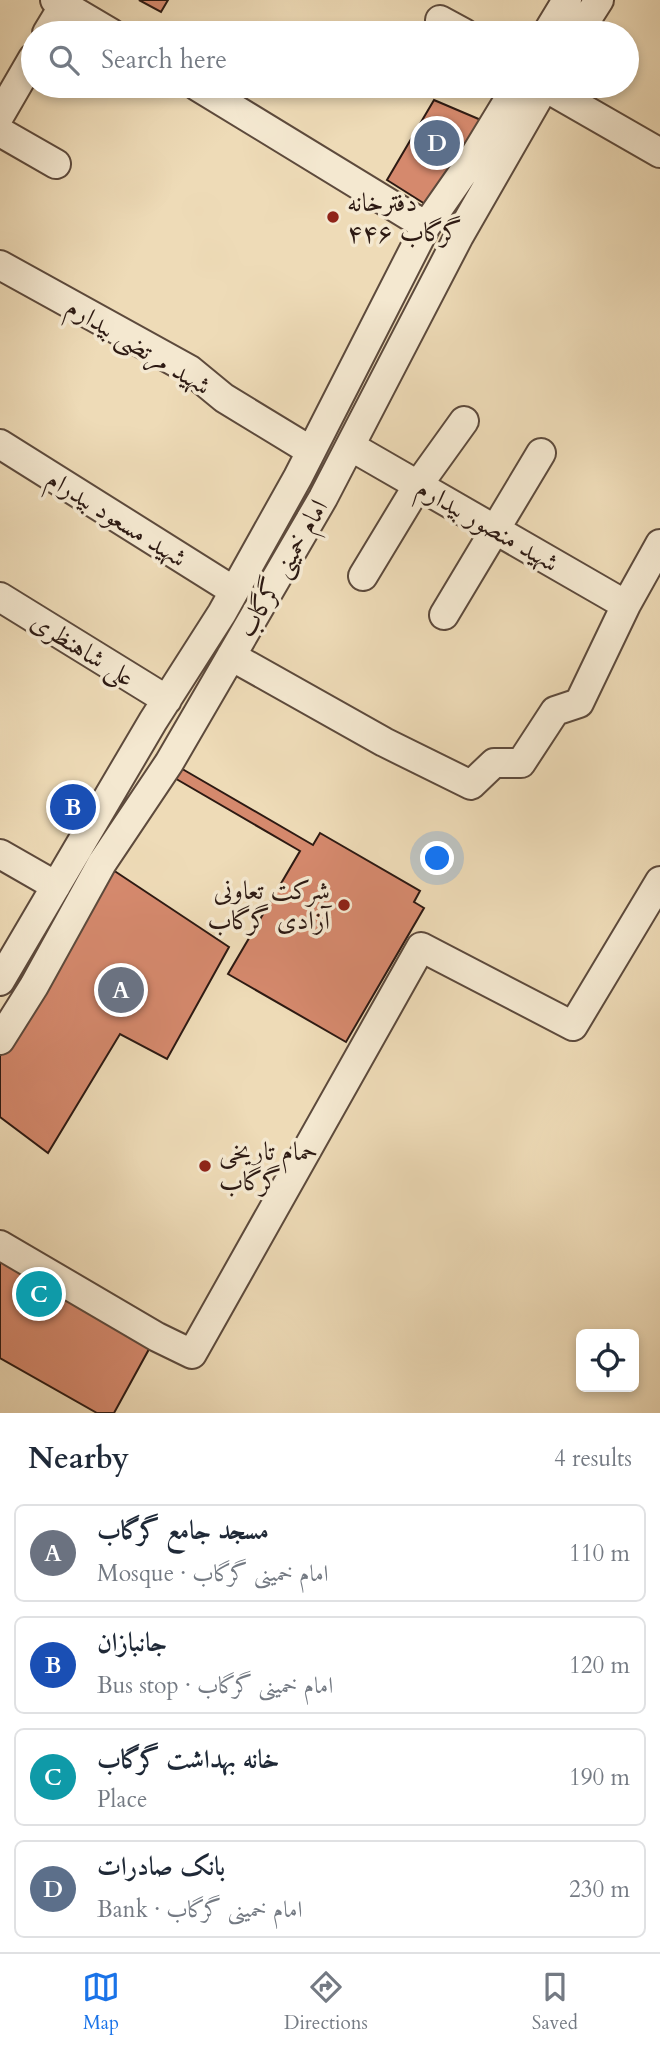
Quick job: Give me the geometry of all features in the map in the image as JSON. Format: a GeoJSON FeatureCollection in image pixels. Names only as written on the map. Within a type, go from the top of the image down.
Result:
{"type":"FeatureCollection","features":[{"type":"Feature","properties":{"kind":"street"},"geometry":{"type":"LineString","coordinates":[[554,21],[567,0]]}},
{"type":"Feature","properties":{"kind":"street"},"geometry":{"type":"LineString","coordinates":[[586,21],[599,0]]}},
{"type":"Feature","properties":{"kind":"street"},"geometry":{"type":"LineString","coordinates":[[52,21],[60,3],[90,21]]}},
{"type":"Feature","properties":{"kind":"street"},"geometry":{"type":"LineString","coordinates":[[0,115],[21,79]]}},
{"type":"Feature","properties":{"kind":"street"},"geometry":{"type":"LineString","coordinates":[[218,98],[432,218],[442,209],[451,211],[459,223],[459,236]]}},
{"type":"Feature","properties":{"kind":"street","name":"امام خمینی گرگاب"},"geometry":{"type":"LineString","coordinates":[[0,1040],[34,986],[102,863],[152,789],[323,498],[459,236],[512,98]]}},
{"type":"Feature","properties":{"kind":"street","name":"امام خمینی گرگاب"},"geometry":{"type":"LineString","coordinates":[[0,981],[234,591],[312,451],[432,218],[485,163],[536,98]]}},
{"type":"Feature","properties":{"kind":"street"},"geometry":{"type":"LineString","coordinates":[[566,98],[660,153]]}},
{"type":"Feature","properties":{"kind":"street"},"geometry":{"type":"LineString","coordinates":[[0,132],[56,164]]}},
{"type":"Feature","properties":{"kind":"street","name":"شهيد مرتضی بیدارم"},"geometry":{"type":"LineString","coordinates":[[0,265],[190,370],[224,398],[312,451]]}},
{"type":"Feature","properties":{"kind":"street"},"geometry":{"type":"LineString","coordinates":[[363,576],[418,485],[464,421]]}},
{"type":"Feature","properties":{"kind":"street","name":"شهید مسعود بیدرام"},"geometry":{"type":"LineString","coordinates":[[0,444],[234,591]]}},
{"type":"Feature","properties":{"kind":"street","name":"شهيد منصور بیدارم"},"geometry":{"type":"LineString","coordinates":[[350,446],[626,605]]}},
{"type":"Feature","properties":{"kind":"street"},"geometry":{"type":"LineString","coordinates":[[443,615],[541,453]]}},
{"type":"Feature","properties":{"kind":"street"},"geometry":{"type":"LineString","coordinates":[[231,656],[384,742],[471,785],[494,763],[521,763],[555,711],[579,703],[626,605],[660,544]]}},
{"type":"Feature","properties":{"kind":"street","name":"علی شاهنظری"},"geometry":{"type":"LineString","coordinates":[[0,597],[160,711],[156,732],[168,743],[181,741]]}},
{"type":"Feature","properties":{"kind":"street"},"geometry":{"type":"LineString","coordinates":[[129,763],[143,760],[151,764],[156,772],[152,789]]}},
{"type":"Feature","properties":{"kind":"street"},"geometry":{"type":"LineString","coordinates":[[0,854],[56,886]]}},
{"type":"Feature","properties":{"kind":"street"},"geometry":{"type":"LineString","coordinates":[[0,1245],[192,1354],[421,947],[573,1026],[660,881]]}},
{"type":"Feature","properties":{"kind":"building"},"geometry":{"type":"Polygon","coordinates":[[[139,0],[168,0],[161,12],[139,0]]]}},
{"type":"Feature","properties":{"kind":"building"},"geometry":{"type":"Polygon","coordinates":[[[434,100],[481,120],[425,204],[387,180],[434,100]]]}},
{"type":"Feature","properties":{"kind":"building","name":"شرکت تعاونی آزادی گرگاب"},"geometry":{"type":"Polygon","coordinates":[[[172,763],[313,845],[320,833],[420,891],[414,902],[424,908],[346,1042],[228,974],[300,851],[166,773],[172,763]]]}},
{"type":"Feature","properties":{"kind":"building"},"geometry":{"type":"Polygon","coordinates":[[[107,866],[229,947],[167,1059],[120,1034],[48,1153],[0,1117],[0,1056],[107,866]]]}},
{"type":"Feature","properties":{"kind":"building"},"geometry":{"type":"Polygon","coordinates":[[[0,1249],[154,1340],[114,1413],[97,1413],[0,1358],[0,1249]]]}},
{"type":"Feature","properties":{"kind":"place","name":"بانک صادرات"},"geometry":{"type":"Point","coordinates":[437,143]}},
{"type":"Feature","properties":{"kind":"place","name":"دفترخانه ۴۴۶ گرگاب"},"geometry":{"type":"Point","coordinates":[333,217]}},
{"type":"Feature","properties":{"kind":"place","name":"جانبازان"},"geometry":{"type":"Point","coordinates":[73,807]}},
{"type":"Feature","properties":{"kind":"place","name":"شرکت تعاونی آزادی گرگاب"},"geometry":{"type":"Point","coordinates":[344,905]}},
{"type":"Feature","properties":{"kind":"place","name":"مسجد جامع گرگاب"},"geometry":{"type":"Point","coordinates":[121,990]}},
{"type":"Feature","properties":{"kind":"place","name":"حمام تاریخی گرگاب"},"geometry":{"type":"Point","coordinates":[205,1166]}},
{"type":"Feature","properties":{"kind":"place","name":"خانه بهداشت گرگاب"},"geometry":{"type":"Point","coordinates":[39,1294]}}]}
